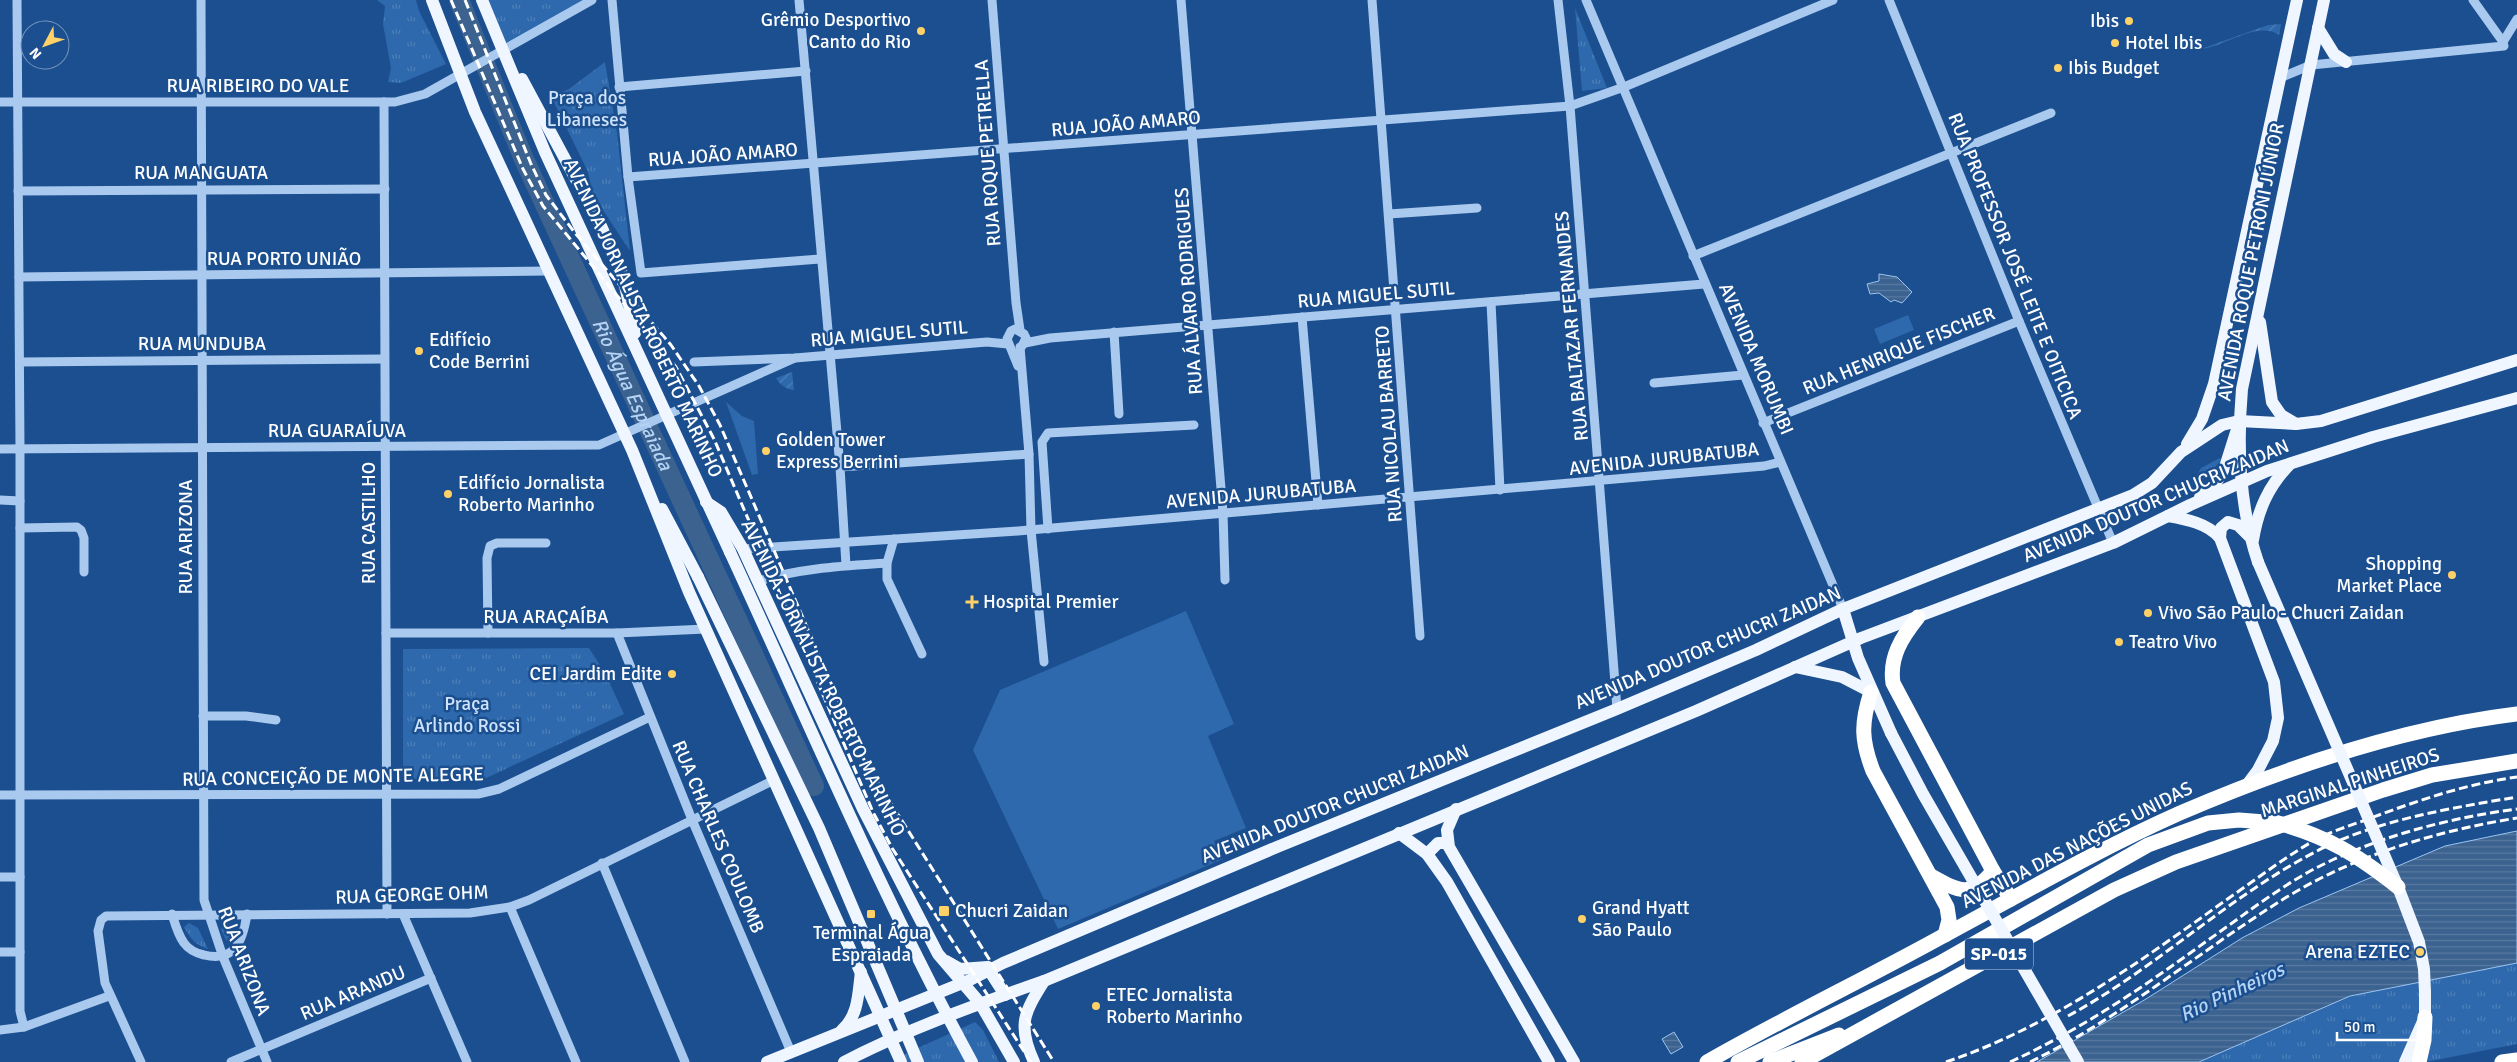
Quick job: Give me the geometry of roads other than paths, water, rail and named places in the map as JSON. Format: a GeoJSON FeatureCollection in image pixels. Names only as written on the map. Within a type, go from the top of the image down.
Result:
{"type":"FeatureCollection","features":[{"type":"Feature","properties":{"kind":"highway"},"geometry":{"type":"LineString","coordinates":[[1918,617],[1903,636],[1894,658],[1891,673],[1893,683],[2011,899]]}},
{"type":"Feature","properties":{"kind":"highway"},"geometry":{"type":"LineString","coordinates":[[1872,692],[1864,718],[1864,748],[1873,771],[1947,907],[1949,920],[1945,935]]}},
{"type":"Feature","properties":{"kind":"highway","name":"AVENIDA DAS NAÇÕES UNIDAS"},"geometry":{"type":"LineString","coordinates":[[1707,1062],[2148,828],[2246,786],[2355,749],[2404,734],[2483,718],[2517,714]]}},
{"type":"Feature","properties":{"kind":"highway","name":"MARGINAL PINHEIROS"},"geometry":{"type":"LineString","coordinates":[[1869,1026],[2114,890],[2199,854],[2383,790],[2432,775],[2517,761]]}},
{"type":"Feature","properties":{"kind":"highway"},"geometry":{"type":"LineString","coordinates":[[1738,1062],[1905,981],[2036,910],[2148,845],[2208,823],[2239,820],[2278,822],[2312,832],[2364,861],[2398,887]]}},
{"type":"Feature","properties":{"kind":"highway"},"geometry":{"type":"LineString","coordinates":[[1931,876],[1952,888],[1971,890],[1980,886],[1994,871]]}},
{"type":"Feature","properties":{"kind":"highway"},"geometry":{"type":"LineString","coordinates":[[2419,1062],[2424,1040],[2424,1018]]}},
{"type":"Feature","properties":{"kind":"highway"},"geometry":{"type":"LineString","coordinates":[[1770,1062],[1819,1041],[1869,1026]]}},
{"type":"Feature","properties":{"kind":"highway","name":"SP-015"},"geometry":{"type":"LineString","coordinates":[[1802,1062],[1869,1026]]}},
{"type":"Feature","properties":{"kind":"highway"},"geometry":{"type":"LineString","coordinates":[[1751,1062],[1795,1034]]}},
{"type":"Feature","properties":{"kind":"highway"},"geometry":{"type":"LineString","coordinates":[[2502,1062],[2517,1060]]}},
{"type":"Feature","properties":{"kind":"main road"},"geometry":{"type":"LineString","coordinates":[[432,0],[465,70],[548,271],[624,436],[698,577],[819,828],[918,1062]]}},
{"type":"Feature","properties":{"kind":"main road","name":"AVENIDA JORNALISTA ROBERTO MARINHO"},"geometry":{"type":"LineString","coordinates":[[482,0],[497,53],[640,355],[661,417],[706,502],[721,512],[759,581],[863,809],[938,954],[961,984],[980,1003],[1014,1062]]}},
{"type":"Feature","properties":{"kind":"main road","name":"AVENIDA ROQUE PETRONI JÚNIOR"},"geometry":{"type":"LineString","coordinates":[[2181,452],[2199,425],[2214,384],[2297,0]]}},
{"type":"Feature","properties":{"kind":"main road","name":"AVENIDA ROQUE PETRONI JÚNIOR"},"geometry":{"type":"LineString","coordinates":[[2324,0],[2242,389],[2239,421],[2241,482],[2250,540],[2258,562],[2398,887],[2419,942],[2424,969],[2424,1018]]}},
{"type":"Feature","properties":{"kind":"main road"},"geometry":{"type":"LineString","coordinates":[[2318,28],[2334,54],[2346,62]]}},
{"type":"Feature","properties":{"kind":"main road"},"geometry":{"type":"LineString","coordinates":[[497,53],[524,81],[605,235],[623,276],[640,355]]}},
{"type":"Feature","properties":{"kind":"main road"},"geometry":{"type":"LineString","coordinates":[[2259,313],[2272,402],[2280,415],[2296,424]]}},
{"type":"Feature","properties":{"kind":"main road","name":"AVENIDA DOUTOR CHUCRI ZAIDAN"},"geometry":{"type":"LineString","coordinates":[[767,1062],[961,984],[1002,963],[1270,850],[1618,709],[1940,569],[2099,510],[2133,495],[2152,483],[2181,452],[2222,425],[2239,421],[2296,424],[2321,421],[2517,360]]}},
{"type":"Feature","properties":{"kind":"main road","name":"AVENIDA DOUTOR CHUCRI ZAIDAN"},"geometry":{"type":"LineString","coordinates":[[844,1062],[929,1024],[980,1003],[1044,981],[1696,711],[1852,642],[2113,543],[2241,482],[2291,463],[2373,437],[2517,398]]}},
{"type":"Feature","properties":{"kind":"main road"},"geometry":{"type":"LineString","coordinates":[[2190,505],[2217,481],[2225,467],[2239,421]]}},
{"type":"Feature","properties":{"kind":"main road"},"geometry":{"type":"LineString","coordinates":[[2250,540],[2268,491],[2275,479],[2291,463]]}},
{"type":"Feature","properties":{"kind":"main road"},"geometry":{"type":"LineString","coordinates":[[640,469],[667,541],[772,781],[901,1062]]}},
{"type":"Feature","properties":{"kind":"main road"},"geometry":{"type":"LineString","coordinates":[[706,502],[877,871],[944,1010],[972,1062]]}},
{"type":"Feature","properties":{"kind":"main road"},"geometry":{"type":"LineString","coordinates":[[2168,516],[2195,522],[2216,533],[2220,538],[2274,682],[2278,718],[2273,741],[2258,770],[2246,786]]}},
{"type":"Feature","properties":{"kind":"main road"},"geometry":{"type":"LineString","coordinates":[[2220,538],[2221,528],[2228,522],[2238,525],[2250,540]]}},
{"type":"Feature","properties":{"kind":"main road","name":"AVENIDA MORUMBI"},"geometry":{"type":"LineString","coordinates":[[1843,610],[1852,642],[1872,692],[1891,732],[1942,828],[2078,1062]]}},
{"type":"Feature","properties":{"kind":"main road"},"geometry":{"type":"LineString","coordinates":[[1795,667],[1842,677],[1872,692]]}},
{"type":"Feature","properties":{"kind":"main road"},"geometry":{"type":"LineString","coordinates":[[1456,810],[1449,822],[1448,843],[1574,1062]]}},
{"type":"Feature","properties":{"kind":"main road"},"geometry":{"type":"LineString","coordinates":[[1399,833],[1427,854],[1447,882],[1549,1062]]}},
{"type":"Feature","properties":{"kind":"main road"},"geometry":{"type":"LineString","coordinates":[[1427,854],[1438,842],[1448,843]]}},
{"type":"Feature","properties":{"kind":"main road"},"geometry":{"type":"LineString","coordinates":[[938,954],[960,969],[978,969],[1002,963]]}},
{"type":"Feature","properties":{"kind":"main road"},"geometry":{"type":"LineString","coordinates":[[988,970],[1005,994]]}},
{"type":"Feature","properties":{"kind":"main road"},"geometry":{"type":"LineString","coordinates":[[833,1036],[847,1025],[854,1016],[861,972]]}},
{"type":"Feature","properties":{"kind":"main road"},"geometry":{"type":"LineString","coordinates":[[1034,1062],[1025,1043],[1023,1025],[1026,1009],[1044,981]]}},
{"type":"Feature","properties":{"kind":"main road"},"geometry":{"type":"LineString","coordinates":[[2405,1062],[2424,1018]]}},
{"type":"Feature","properties":{"kind":"street"},"geometry":{"type":"LineString","coordinates":[[17,0],[20,362],[20,1011],[24,1027]]}},
{"type":"Feature","properties":{"kind":"street","name":"RUA ARIZONA"},"geometry":{"type":"LineString","coordinates":[[201,0],[204,900],[207,914],[223,957],[267,1062]]}},
{"type":"Feature","properties":{"kind":"street","name":"RUA RIBEIRO DO VALE"},"geometry":{"type":"LineString","coordinates":[[0,102],[384,102],[408,100],[425,94],[592,0]]}},
{"type":"Feature","properties":{"kind":"street"},"geometry":{"type":"LineString","coordinates":[[612,0],[628,177],[641,273],[820,259]]}},
{"type":"Feature","properties":{"kind":"street"},"geometry":{"type":"LineString","coordinates":[[799,0],[814,165],[820,259],[840,468],[846,565]]}},
{"type":"Feature","properties":{"kind":"street","name":"RUA ROQUE PETRELLA"},"geometry":{"type":"LineString","coordinates":[[992,0],[1016,303],[1014,341],[1022,376],[1029,454],[1031,530],[1044,662]]}},
{"type":"Feature","properties":{"kind":"street","name":"RUA ÁLVARO RODRIGUES"},"geometry":{"type":"LineString","coordinates":[[1181,0],[1194,135],[1223,513],[1225,580]]}},
{"type":"Feature","properties":{"kind":"street","name":"RUA NICOLAU BARRETO"},"geometry":{"type":"LineString","coordinates":[[1372,0],[1380,120],[1397,310],[1420,636]]}},
{"type":"Feature","properties":{"kind":"street","name":"RUA BALTAZAR FERNANDES"},"geometry":{"type":"LineString","coordinates":[[1558,0],[1570,106],[1586,294],[1618,709]]}},
{"type":"Feature","properties":{"kind":"street","name":"AVENIDA MORUMBI"},"geometry":{"type":"LineString","coordinates":[[1586,0],[1624,87],[1704,284],[1843,610]]}},
{"type":"Feature","properties":{"kind":"street","name":"RUA JOÃO AMARO"},"geometry":{"type":"LineString","coordinates":[[628,177],[814,165],[1570,106],[1624,87],[1833,0]]}},
{"type":"Feature","properties":{"kind":"street","name":"RUA PROFESSOR JOSÉ LEITE E OITICICA"},"geometry":{"type":"LineString","coordinates":[[1889,0],[2019,320],[2113,543]]}},
{"type":"Feature","properties":{"kind":"street"},"geometry":{"type":"LineString","coordinates":[[2473,0],[2504,44]]}},
{"type":"Feature","properties":{"kind":"street"},"geometry":{"type":"LineString","coordinates":[[2504,44],[2517,19]]}},
{"type":"Feature","properties":{"kind":"street"},"geometry":{"type":"LineString","coordinates":[[2280,78],[2311,65],[2504,44]]}},
{"type":"Feature","properties":{"kind":"street"},"geometry":{"type":"LineString","coordinates":[[620,87],[806,71]]}},
{"type":"Feature","properties":{"kind":"street","name":"RUA CASTILHO"},"geometry":{"type":"LineString","coordinates":[[384,102],[387,914]]}},
{"type":"Feature","properties":{"kind":"street"},"geometry":{"type":"LineString","coordinates":[[1693,256],[1951,151],[2051,113]]}},
{"type":"Feature","properties":{"kind":"street","name":"RUA MANGUATA"},"geometry":{"type":"LineString","coordinates":[[18,191],[384,189]]}},
{"type":"Feature","properties":{"kind":"street"},"geometry":{"type":"LineString","coordinates":[[1389,214],[1477,208]]}},
{"type":"Feature","properties":{"kind":"street","name":"RUA PORTO UNIÃO"},"geometry":{"type":"LineString","coordinates":[[19,277],[548,271]]}},
{"type":"Feature","properties":{"kind":"street","name":"RUA MIGUEL SUTIL"},"geometry":{"type":"LineString","coordinates":[[694,362],[795,358],[1208,326],[1704,284]]}},
{"type":"Feature","properties":{"kind":"street"},"geometry":{"type":"LineString","coordinates":[[1491,302],[1500,490]]}},
{"type":"Feature","properties":{"kind":"street","name":"RUA ROQUE PETRELLA"},"geometry":{"type":"LineString","coordinates":[[1014,341],[1022,332],[1016,303]]}},
{"type":"Feature","properties":{"kind":"street"},"geometry":{"type":"LineString","coordinates":[[1302,317],[1318,505]]}},
{"type":"Feature","properties":{"kind":"street","name":"RUA HENRIQUE FISCHER"},"geometry":{"type":"LineString","coordinates":[[1764,423],[2019,320]]}},
{"type":"Feature","properties":{"kind":"street","name":"RUA MIGUEL SUTIL"},"geometry":{"type":"LineString","coordinates":[[1014,341],[1022,332],[1050,338]]}},
{"type":"Feature","properties":{"kind":"street"},"geometry":{"type":"LineString","coordinates":[[1114,332],[1119,414]]}},
{"type":"Feature","properties":{"kind":"street","name":"RUA MIGUEL SUTIL"},"geometry":{"type":"LineString","coordinates":[[661,417],[795,358]]}},
{"type":"Feature","properties":{"kind":"street","name":"RUA MUNDUBA"},"geometry":{"type":"LineString","coordinates":[[20,362],[384,360]]}},
{"type":"Feature","properties":{"kind":"street"},"geometry":{"type":"LineString","coordinates":[[1654,384],[1743,375]]}},
{"type":"Feature","properties":{"kind":"street","name":"RUA GUARAÍUVA"},"geometry":{"type":"LineString","coordinates":[[0,449],[582,446],[599,445],[624,436],[661,417]]}},
{"type":"Feature","properties":{"kind":"street"},"geometry":{"type":"LineString","coordinates":[[1048,529],[1042,442],[1048,434],[1194,425]]}},
{"type":"Feature","properties":{"kind":"street"},"geometry":{"type":"LineString","coordinates":[[840,468],[1029,454]]}},
{"type":"Feature","properties":{"kind":"street","name":"AVENIDA JURUBATUBA"},"geometry":{"type":"LineString","coordinates":[[743,550],[1048,529],[1600,482],[1764,466],[1780,462]]}},
{"type":"Feature","properties":{"kind":"street"},"geometry":{"type":"LineString","coordinates":[[0,500],[20,501]]}},
{"type":"Feature","properties":{"kind":"street"},"geometry":{"type":"LineString","coordinates":[[20,528],[77,528],[81,530],[84,538],[84,572]]}},
{"type":"Feature","properties":{"kind":"street"},"geometry":{"type":"LineString","coordinates":[[894,539],[887,563],[887,580],[922,654]]}},
{"type":"Feature","properties":{"kind":"street"},"geometry":{"type":"LineString","coordinates":[[488,633],[488,558],[490,546],[497,543],[546,543]]}},
{"type":"Feature","properties":{"kind":"street"},"geometry":{"type":"LineString","coordinates":[[759,581],[775,576],[846,565],[887,563]]}},
{"type":"Feature","properties":{"kind":"street","name":"RUA ARAÇAÍBA"},"geometry":{"type":"LineString","coordinates":[[386,633],[616,633],[706,629]]}},
{"type":"Feature","properties":{"kind":"street","name":"RUA CHARLES COULOMB"},"geometry":{"type":"LineString","coordinates":[[616,633],[693,822],[791,1052]]}},
{"type":"Feature","properties":{"kind":"street"},"geometry":{"type":"LineString","coordinates":[[203,716],[246,716],[276,720]]}},
{"type":"Feature","properties":{"kind":"street","name":"RUA CONCEIÇÃO DE MONTE ALEGRE"},"geometry":{"type":"LineString","coordinates":[[0,795],[203,796],[487,793],[650,717]]}},
{"type":"Feature","properties":{"kind":"street","name":"RUA GEORGE OHM"},"geometry":{"type":"LineString","coordinates":[[109,996],[105,983],[98,931],[101,920],[113,914],[470,913],[510,907],[529,900],[602,863],[693,822],[772,781]]}},
{"type":"Feature","properties":{"kind":"street"},"geometry":{"type":"LineString","coordinates":[[602,863],[685,1062]]}},
{"type":"Feature","properties":{"kind":"street"},"geometry":{"type":"LineString","coordinates":[[0,877],[20,877]]}},
{"type":"Feature","properties":{"kind":"street"},"geometry":{"type":"LineString","coordinates":[[510,907],[576,1062]]}},
{"type":"Feature","properties":{"kind":"street"},"geometry":{"type":"LineString","coordinates":[[172,914],[180,937],[192,951],[211,957],[223,957],[230,953],[242,939],[247,914]]}},
{"type":"Feature","properties":{"kind":"street"},"geometry":{"type":"LineString","coordinates":[[404,914],[467,1062]]}},
{"type":"Feature","properties":{"kind":"street"},"geometry":{"type":"LineString","coordinates":[[0,952],[20,952]]}},
{"type":"Feature","properties":{"kind":"street","name":"RUA ARANDU"},"geometry":{"type":"LineString","coordinates":[[231,1062],[431,978]]}},
{"type":"Feature","properties":{"kind":"street"},"geometry":{"type":"LineString","coordinates":[[0,1030],[24,1027],[109,996],[141,1062]]}},
{"type":"Feature","properties":{"kind":"water"},"geometry":{"type":"Polygon","coordinates":[[[1879,274],[1897,277],[1912,292],[1902,303],[1894,300],[1891,302],[1879,293],[1870,294],[1867,284],[1879,281],[1879,274]]]}},
{"type":"Feature","properties":{"kind":"water","name":"Rio Pinheiros"},"geometry":{"type":"Polygon","coordinates":[[[2517,831],[2517,963],[2350,996],[2199,1062],[2037,1062],[2146,999],[2242,938],[2299,908],[2445,846],[2517,831]]]}},
{"type":"Feature","properties":{"kind":"water"},"geometry":{"type":"Polygon","coordinates":[[[1674,1032],[1683,1047],[1671,1054],[1662,1039],[1674,1032]]]}},
{"type":"Feature","properties":{"kind":"waterway","name":"Rio Água Espraiada"},"geometry":{"type":"LineString","coordinates":[[459,0],[523,157],[814,786]]}},
{"type":"Feature","properties":{"kind":"railway"},"geometry":{"type":"LineString","coordinates":[[451,0],[523,169],[543,206],[676,367],[714,439],[873,812],[892,848],[1031,1062]]}},
{"type":"Feature","properties":{"kind":"railway"},"geometry":{"type":"LineString","coordinates":[[465,0],[531,164],[546,195],[575,233],[671,345],[699,386],[720,425],[865,762],[1054,1062]]}},
{"type":"Feature","properties":{"kind":"railway"},"geometry":{"type":"LineString","coordinates":[[1946,1062],[1986,1047],[2061,1010],[2132,966],[2285,859],[2321,837],[2386,812],[2441,794],[2517,777]]}},
{"type":"Feature","properties":{"kind":"railway"},"geometry":{"type":"LineString","coordinates":[[2068,1016],[2131,977],[2253,889],[2317,851],[2340,840],[2389,823],[2415,816],[2517,797]]}},
{"type":"Feature","properties":{"kind":"railway"},"geometry":{"type":"LineString","coordinates":[[2010,1062],[2036,1050],[2110,1007],[2272,895],[2314,869],[2362,847],[2413,830],[2517,809]]}},
{"type":"Feature","properties":{"kind":"railway"},"geometry":{"type":"LineString","coordinates":[[2030,1062],[2096,1026],[2250,920],[2309,884],[2337,870],[2395,847],[2456,830],[2517,818]]}},
{"type":"Feature","properties":{"kind":"place","name":"Ibis"},"geometry":{"type":"Point","coordinates":[2129,21]}},
{"type":"Feature","properties":{"kind":"place","name":"Grêmio Desportivo Canto do Rio"},"geometry":{"type":"Point","coordinates":[921,31]}},
{"type":"Feature","properties":{"kind":"place","name":"Hotel Ibis"},"geometry":{"type":"Point","coordinates":[2115,43]}},
{"type":"Feature","properties":{"kind":"place","name":"Ibis Budget"},"geometry":{"type":"Point","coordinates":[2058,68]}},
{"type":"Feature","properties":{"kind":"place","name":"Edifício Code Berrini"},"geometry":{"type":"Point","coordinates":[419,351]}},
{"type":"Feature","properties":{"kind":"place","name":"Golden Tower Express Berrini"},"geometry":{"type":"Point","coordinates":[766,451]}},
{"type":"Feature","properties":{"kind":"place","name":"Edifício Jornalista Roberto Marinho"},"geometry":{"type":"Point","coordinates":[448,494]}},
{"type":"Feature","properties":{"kind":"place","name":"Shopping Market Place"},"geometry":{"type":"Point","coordinates":[2452,575]}},
{"type":"Feature","properties":{"kind":"place","name":"Hospital Premier"},"geometry":{"type":"Point","coordinates":[972,602]}},
{"type":"Feature","properties":{"kind":"place","name":"Vivo São Paulo - Chucri Zaidan"},"geometry":{"type":"Point","coordinates":[2148,613]}},
{"type":"Feature","properties":{"kind":"place","name":"Teatro Vivo"},"geometry":{"type":"Point","coordinates":[2119,642]}},
{"type":"Feature","properties":{"kind":"place","name":"CEI Jardim Edite"},"geometry":{"type":"Point","coordinates":[672,674]}},
{"type":"Feature","properties":{"kind":"place","name":"Chucri Zaidan"},"geometry":{"type":"Point","coordinates":[944,911]}},
{"type":"Feature","properties":{"kind":"place","name":"Terminal Água Espraiada"},"geometry":{"type":"Point","coordinates":[871,914]}},
{"type":"Feature","properties":{"kind":"place","name":"Grand Hyatt São Paulo"},"geometry":{"type":"Point","coordinates":[1582,919]}},
{"type":"Feature","properties":{"kind":"place","name":"Arena EZTEC"},"geometry":{"type":"Point","coordinates":[2420,952]}},
{"type":"Feature","properties":{"kind":"place","name":"ETEC Jornalista Roberto Marinho"},"geometry":{"type":"Point","coordinates":[1096,1006]}},
{"type":"Feature","properties":{"kind":"park label","name":"Praça dos Libaneses"},"geometry":{"type":"Point","coordinates":[587,109]}},
{"type":"Feature","properties":{"kind":"park label","name":"Praça Arlindo Rossi"},"geometry":{"type":"Point","coordinates":[467,715]}}]}
